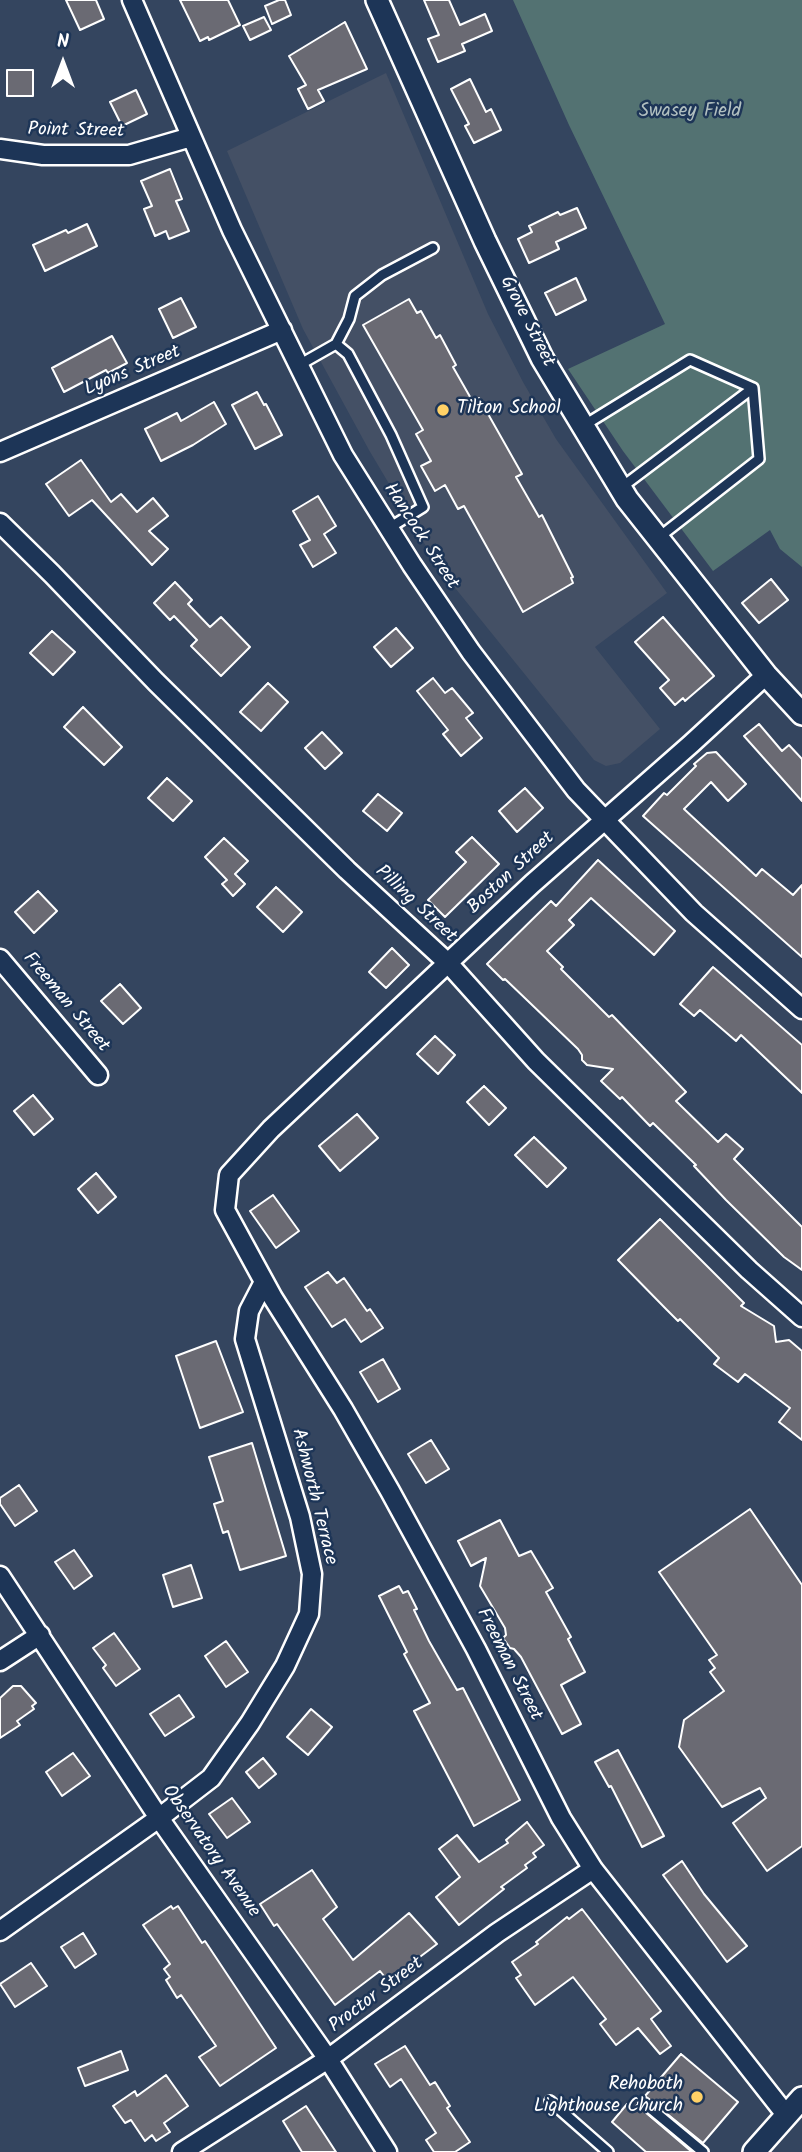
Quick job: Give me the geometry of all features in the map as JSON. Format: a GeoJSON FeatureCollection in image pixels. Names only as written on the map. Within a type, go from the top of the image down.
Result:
{"type":"FeatureCollection","features":[{"type":"Feature","properties":{"kind":"street","name":"Hancock Street"},"geometry":{"type":"LineString","coordinates":[[132,0],[232,230],[343,455],[471,652],[576,790],[694,913],[802,1009]]}},
{"type":"Feature","properties":{"kind":"street","name":"Grove Street"},"geometry":{"type":"LineString","coordinates":[[377,0],[485,242],[542,358],[620,489],[766,675],[802,714]]}},
{"type":"Feature","properties":{"kind":"street","name":"Point Street"},"geometry":{"type":"LineString","coordinates":[[0,149],[43,155],[129,155],[191,137]]}},
{"type":"Feature","properties":{"kind":"street","name":"Lyons Street"},"geometry":{"type":"LineString","coordinates":[[0,452],[282,330]]}},
{"type":"Feature","properties":{"kind":"street","name":"Pilling Street"},"geometry":{"type":"LineString","coordinates":[[0,523],[346,870],[448,963],[536,1061],[749,1270],[802,1317]]}},
{"type":"Feature","properties":{"kind":"street","name":"Boston Street"},"geometry":{"type":"LineString","coordinates":[[225,1210],[229,1175],[280,1120],[604,819],[766,675]]}},
{"type":"Feature","properties":{"kind":"street","name":"Freeman Street"},"geometry":{"type":"LineString","coordinates":[[0,960],[98,1075]]}},
{"type":"Feature","properties":{"kind":"street","name":"Freeman Street"},"geometry":{"type":"LineString","coordinates":[[225,1210],[264,1282],[390,1491],[476,1649],[561,1818],[593,1869],[787,2116]]}},
{"type":"Feature","properties":{"kind":"street","name":"Ashworth Terrace"},"geometry":{"type":"LineString","coordinates":[[0,1931],[211,1778],[285,1667],[309,1614],[312,1574],[300,1517],[245,1339],[249,1311],[264,1282]]}},
{"type":"Feature","properties":{"kind":"street","name":"Observatory Avenue"},"geometry":{"type":"LineString","coordinates":[[0,1576],[159,1818],[328,2059],[387,2152]]}},
{"type":"Feature","properties":{"kind":"street"},"geometry":{"type":"LineString","coordinates":[[0,1661],[40,1635]]}},
{"type":"Feature","properties":{"kind":"street","name":"Proctor Street"},"geometry":{"type":"LineString","coordinates":[[182,2152],[328,2059],[497,1933],[593,1869]]}},
{"type":"Feature","properties":{"kind":"street"},"geometry":{"type":"LineString","coordinates":[[754,2152],[802,2098]]}},
{"type":"Feature","properties":{"kind":"lane"},"geometry":{"type":"LineString","coordinates":[[299,365],[336,344],[349,319],[355,296],[382,275],[433,248]]}},
{"type":"Feature","properties":{"kind":"lane"},"geometry":{"type":"LineString","coordinates":[[336,344],[348,354],[391,435],[423,507],[389,528]]}},
{"type":"Feature","properties":{"kind":"lane"},"geometry":{"type":"LineString","coordinates":[[583,426],[690,359],[753,388]]}},
{"type":"Feature","properties":{"kind":"lane"},"geometry":{"type":"LineString","coordinates":[[620,489],[753,388]]}},
{"type":"Feature","properties":{"kind":"lane"},"geometry":{"type":"LineString","coordinates":[[658,538],[759,458],[753,388]]}},
{"type":"Feature","properties":{"kind":"lane"},"geometry":{"type":"LineString","coordinates":[[550,2101],[608,2152]]}},
{"type":"Feature","properties":{"kind":"lane"},"geometry":{"type":"LineString","coordinates":[[644,2103],[703,2152]]}},
{"type":"Feature","properties":{"kind":"shaded area","name":"Tilton School"},"geometry":{"type":"Polygon","coordinates":[[[386,73],[488,314],[523,382],[556,439],[667,593],[595,647],[660,729],[620,763],[606,766],[594,760],[439,568],[369,450],[303,329],[227,151],[386,73]]]}},
{"type":"Feature","properties":{"kind":"green space","name":"Swasey Field"},"geometry":{"type":"Polygon","coordinates":[[[513,0],[802,0],[802,567],[780,549],[770,530],[713,571],[623,451],[568,369],[665,324],[569,125],[513,0]]]}},
{"type":"Feature","properties":{"kind":"building"},"geometry":{"type":"Polygon","coordinates":[[[66,0],[96,0],[104,19],[80,30],[66,0]]]}},
{"type":"Feature","properties":{"kind":"building"},"geometry":{"type":"Polygon","coordinates":[[[180,0],[228,0],[240,25],[209,40],[208,37],[200,41],[180,0]]]}},
{"type":"Feature","properties":{"kind":"building"},"geometry":{"type":"Polygon","coordinates":[[[285,0],[291,15],[272,24],[265,6],[285,0]]]}},
{"type":"Feature","properties":{"kind":"building"},"geometry":{"type":"Polygon","coordinates":[[[424,0],[449,0],[460,25],[485,14],[492,31],[462,44],[465,51],[438,62],[428,39],[439,35],[424,0]]]}},
{"type":"Feature","properties":{"kind":"building"},"geometry":{"type":"Polygon","coordinates":[[[264,17],[271,30],[250,40],[243,26],[264,17]]]}},
{"type":"Feature","properties":{"kind":"building"},"geometry":{"type":"Polygon","coordinates":[[[345,22],[367,69],[318,90],[324,101],[308,109],[298,89],[306,85],[289,56],[345,22]]]}},
{"type":"Feature","properties":{"kind":"building"},"geometry":{"type":"Polygon","coordinates":[[[7,70],[33,70],[33,96],[7,96],[7,70]]]}},
{"type":"Feature","properties":{"kind":"building"},"geometry":{"type":"Polygon","coordinates":[[[470,79],[486,112],[491,109],[501,130],[474,143],[465,126],[469,124],[451,89],[470,79]]]}},
{"type":"Feature","properties":{"kind":"building"},"geometry":{"type":"Polygon","coordinates":[[[136,90],[147,114],[122,126],[110,102],[136,90]]]}},
{"type":"Feature","properties":{"kind":"building"},"geometry":{"type":"Polygon","coordinates":[[[170,169],[182,199],[176,201],[189,231],[169,239],[166,231],[155,236],[144,209],[152,206],[141,181],[170,169]]]}},
{"type":"Feature","properties":{"kind":"building"},"geometry":{"type":"Polygon","coordinates":[[[577,208],[586,228],[556,242],[559,249],[529,263],[518,239],[532,232],[529,226],[558,212],[560,215],[577,208]]]}},
{"type":"Feature","properties":{"kind":"building"},"geometry":{"type":"Polygon","coordinates":[[[87,224],[97,246],[45,271],[33,245],[87,224]]]}},
{"type":"Feature","properties":{"kind":"building"},"geometry":{"type":"Polygon","coordinates":[[[576,278],[586,300],[556,315],[545,293],[576,278]]]}},
{"type":"Feature","properties":{"kind":"building"},"geometry":{"type":"Polygon","coordinates":[[[181,298],[196,327],[173,338],[159,309],[181,298]]]}},
{"type":"Feature","properties":{"kind":"building"},"geometry":{"type":"Polygon","coordinates":[[[409,299],[417,313],[421,311],[436,338],[440,335],[456,365],[453,367],[473,402],[479,398],[522,474],[516,477],[539,517],[542,515],[573,577],[573,583],[523,612],[464,506],[458,509],[445,485],[435,491],[421,466],[431,461],[416,434],[423,430],[363,325],[409,299]]]}},
{"type":"Feature","properties":{"kind":"building"},"geometry":{"type":"Polygon","coordinates":[[[112,336],[127,363],[108,373],[106,370],[64,392],[52,368],[112,336]]]}},
{"type":"Feature","properties":{"kind":"building"},"geometry":{"type":"Polygon","coordinates":[[[257,392],[282,435],[255,449],[232,405],[257,392]]]}},
{"type":"Feature","properties":{"kind":"building"},"geometry":{"type":"Polygon","coordinates":[[[214,402],[226,424],[161,461],[145,429],[177,413],[181,421],[214,402]]]}},
{"type":"Feature","properties":{"kind":"building"},"geometry":{"type":"Polygon","coordinates":[[[81,460],[111,502],[121,494],[137,512],[153,498],[168,516],[149,531],[168,549],[152,565],[92,500],[69,516],[46,484],[81,460]]]}},
{"type":"Feature","properties":{"kind":"building"},"geometry":{"type":"Polygon","coordinates":[[[318,496],[336,526],[324,534],[336,553],[313,567],[300,545],[310,540],[293,511],[318,496]]]}},
{"type":"Feature","properties":{"kind":"building"},"geometry":{"type":"Polygon","coordinates":[[[771,579],[788,600],[759,623],[742,603],[771,579]]]}},
{"type":"Feature","properties":{"kind":"building"},"geometry":{"type":"Polygon","coordinates":[[[175,582],[192,600],[188,604],[210,627],[221,617],[250,647],[221,676],[191,646],[197,640],[174,616],[170,620],[154,603],[175,582]]]}},
{"type":"Feature","properties":{"kind":"building"},"geometry":{"type":"Polygon","coordinates":[[[663,617],[714,676],[685,701],[683,698],[675,705],[660,688],[669,680],[635,642],[663,617]]]}},
{"type":"Feature","properties":{"kind":"building"},"geometry":{"type":"Polygon","coordinates":[[[396,628],[413,648],[391,667],[374,647],[396,628]]]}},
{"type":"Feature","properties":{"kind":"building"},"geometry":{"type":"Polygon","coordinates":[[[52,631],[75,652],[53,675],[30,653],[52,631]]]}},
{"type":"Feature","properties":{"kind":"building"},"geometry":{"type":"Polygon","coordinates":[[[433,678],[445,693],[452,688],[473,713],[466,718],[482,738],[461,756],[443,734],[448,730],[417,691],[433,678]]]}},
{"type":"Feature","properties":{"kind":"building"},"geometry":{"type":"Polygon","coordinates":[[[268,683],[288,702],[261,731],[240,712],[268,683]]]}},
{"type":"Feature","properties":{"kind":"building"},"geometry":{"type":"Polygon","coordinates":[[[83,707],[122,747],[104,765],[64,727],[83,707]]]}},
{"type":"Feature","properties":{"kind":"building"},"geometry":{"type":"Polygon","coordinates":[[[759,724],[782,751],[789,745],[802,759],[802,801],[744,736],[759,724]]]}},
{"type":"Feature","properties":{"kind":"building"},"geometry":{"type":"Polygon","coordinates":[[[322,732],[342,753],[325,769],[305,748],[322,732]]]}},
{"type":"Feature","properties":{"kind":"building"},"geometry":{"type":"Polygon","coordinates":[[[716,752],[746,784],[728,801],[711,782],[684,809],[756,876],[762,869],[793,895],[802,885],[802,957],[643,816],[664,793],[667,795],[696,766],[694,764],[707,753],[716,752]]]}},
{"type":"Feature","properties":{"kind":"building"},"geometry":{"type":"Polygon","coordinates":[[[167,778],[192,801],[173,821],[148,798],[167,778]]]}},
{"type":"Feature","properties":{"kind":"building"},"geometry":{"type":"Polygon","coordinates":[[[525,788],[543,808],[517,832],[499,811],[525,788]]]}},
{"type":"Feature","properties":{"kind":"building"},"geometry":{"type":"Polygon","coordinates":[[[378,794],[402,813],[387,831],[363,811],[378,794]]]}},
{"type":"Feature","properties":{"kind":"building"},"geometry":{"type":"Polygon","coordinates":[[[472,837],[499,864],[445,917],[428,900],[466,862],[456,852],[472,837]]]}},
{"type":"Feature","properties":{"kind":"building"},"geometry":{"type":"Polygon","coordinates":[[[224,838],[248,861],[235,874],[245,884],[233,896],[222,884],[227,880],[205,857],[224,838]]]}},
{"type":"Feature","properties":{"kind":"building"},"geometry":{"type":"Polygon","coordinates":[[[598,860],[675,931],[654,955],[591,898],[569,920],[574,925],[547,951],[563,967],[561,969],[609,1017],[612,1015],[686,1092],[676,1101],[718,1142],[726,1134],[743,1149],[734,1159],[802,1227],[802,1270],[784,1257],[726,1200],[694,1166],[696,1165],[653,1123],[650,1126],[622,1097],[620,1099],[601,1081],[613,1069],[587,1065],[578,1049],[487,964],[551,901],[556,906],[598,860]]]}},
{"type":"Feature","properties":{"kind":"building"},"geometry":{"type":"Polygon","coordinates":[[[276,887],[302,912],[283,932],[257,907],[276,887]]]}},
{"type":"Feature","properties":{"kind":"building"},"geometry":{"type":"Polygon","coordinates":[[[38,891],[57,911],[34,933],[15,912],[38,891]]]}},
{"type":"Feature","properties":{"kind":"building"},"geometry":{"type":"Polygon","coordinates":[[[392,948],[409,965],[386,988],[369,972],[392,948]]]}},
{"type":"Feature","properties":{"kind":"building"},"geometry":{"type":"Polygon","coordinates":[[[713,967],[802,1045],[802,1093],[741,1035],[736,1041],[700,1010],[694,1016],[680,1004],[713,967]]]}},
{"type":"Feature","properties":{"kind":"building"},"geometry":{"type":"Polygon","coordinates":[[[120,984],[141,1008],[123,1024],[101,1001],[120,984]]]}},
{"type":"Feature","properties":{"kind":"building"},"geometry":{"type":"Polygon","coordinates":[[[435,1036],[455,1055],[438,1074],[417,1054],[435,1036]]]}},
{"type":"Feature","properties":{"kind":"building"},"geometry":{"type":"Polygon","coordinates":[[[484,1086],[506,1108],[489,1125],[467,1102],[484,1086]]]}},
{"type":"Feature","properties":{"kind":"building"},"geometry":{"type":"Polygon","coordinates":[[[33,1095],[53,1119],[34,1135],[14,1111],[33,1095]]]}},
{"type":"Feature","properties":{"kind":"building"},"geometry":{"type":"Polygon","coordinates":[[[357,1114],[378,1138],[340,1171],[319,1146],[357,1114]]]}},
{"type":"Feature","properties":{"kind":"building"},"geometry":{"type":"Polygon","coordinates":[[[534,1137],[566,1168],[547,1187],[515,1155],[534,1137]]]}},
{"type":"Feature","properties":{"kind":"building"},"geometry":{"type":"Polygon","coordinates":[[[96,1173],[116,1197],[98,1213],[78,1189],[96,1173]]]}},
{"type":"Feature","properties":{"kind":"building"},"geometry":{"type":"Polygon","coordinates":[[[273,1195],[299,1231],[276,1248],[250,1211],[273,1195]]]}},
{"type":"Feature","properties":{"kind":"building"},"geometry":{"type":"Polygon","coordinates":[[[660,1219],[744,1303],[741,1306],[774,1326],[776,1342],[789,1340],[802,1351],[802,1440],[779,1422],[790,1408],[745,1374],[738,1382],[714,1364],[719,1358],[618,1260],[660,1219]]]}},
{"type":"Feature","properties":{"kind":"building"},"geometry":{"type":"Polygon","coordinates":[[[328,1272],[337,1283],[344,1278],[367,1311],[370,1309],[383,1328],[361,1342],[345,1319],[332,1327],[305,1287],[328,1272]]]}},
{"type":"Feature","properties":{"kind":"building"},"geometry":{"type":"Polygon","coordinates":[[[216,1341],[243,1412],[200,1428],[176,1356],[216,1341]]]}},
{"type":"Feature","properties":{"kind":"building"},"geometry":{"type":"Polygon","coordinates":[[[383,1359],[400,1389],[378,1402],[360,1372],[383,1359]]]}},
{"type":"Feature","properties":{"kind":"building"},"geometry":{"type":"Polygon","coordinates":[[[431,1440],[449,1469],[426,1483],[408,1454],[431,1440]]]}},
{"type":"Feature","properties":{"kind":"building"},"geometry":{"type":"Polygon","coordinates":[[[252,1443],[286,1556],[240,1570],[228,1531],[223,1533],[214,1504],[223,1501],[209,1457],[252,1443]]]}},
{"type":"Feature","properties":{"kind":"building"},"geometry":{"type":"Polygon","coordinates":[[[19,1485],[37,1511],[15,1526],[0,1504],[0,1498],[19,1485]]]}},
{"type":"Feature","properties":{"kind":"building"},"geometry":{"type":"Polygon","coordinates":[[[750,1509],[802,1585],[802,1846],[767,1871],[733,1823],[766,1798],[760,1788],[722,1807],[679,1747],[684,1720],[724,1691],[710,1672],[715,1668],[709,1660],[717,1655],[659,1572],[750,1509]]]}},
{"type":"Feature","properties":{"kind":"building"},"geometry":{"type":"Polygon","coordinates":[[[500,1520],[519,1556],[531,1551],[553,1588],[546,1592],[571,1637],[568,1639],[585,1672],[561,1685],[581,1724],[562,1734],[521,1657],[503,1638],[506,1635],[505,1628],[480,1586],[486,1558],[471,1566],[458,1541],[500,1520]]]}},
{"type":"Feature","properties":{"kind":"building"},"geometry":{"type":"Polygon","coordinates":[[[74,1550],[92,1576],[74,1589],[55,1562],[74,1550]]]}},
{"type":"Feature","properties":{"kind":"building"},"geometry":{"type":"Polygon","coordinates":[[[191,1565],[202,1598],[173,1607],[163,1575],[191,1565]]]}},
{"type":"Feature","properties":{"kind":"building"},"geometry":{"type":"Polygon","coordinates":[[[399,1586],[403,1593],[408,1591],[429,1641],[457,1690],[463,1688],[520,1800],[474,1826],[414,1711],[430,1703],[404,1654],[407,1652],[379,1596],[399,1586]]]}},
{"type":"Feature","properties":{"kind":"building"},"geometry":{"type":"Polygon","coordinates":[[[114,1633],[140,1669],[116,1686],[103,1668],[106,1665],[93,1648],[114,1633]]]}},
{"type":"Feature","properties":{"kind":"building"},"geometry":{"type":"Polygon","coordinates":[[[226,1641],[248,1672],[226,1687],[205,1656],[226,1641]]]}},
{"type":"Feature","properties":{"kind":"building"},"geometry":{"type":"Polygon","coordinates":[[[13,1686],[21,1686],[36,1703],[32,1706],[34,1709],[17,1721],[20,1725],[0,1738],[0,1698],[13,1686]]]}},
{"type":"Feature","properties":{"kind":"building"},"geometry":{"type":"Polygon","coordinates":[[[179,1695],[194,1717],[165,1736],[150,1714],[179,1695]]]}},
{"type":"Feature","properties":{"kind":"building"},"geometry":{"type":"Polygon","coordinates":[[[311,1709],[332,1727],[308,1755],[287,1737],[311,1709]]]}},
{"type":"Feature","properties":{"kind":"building"},"geometry":{"type":"Polygon","coordinates":[[[618,1750],[664,1836],[642,1847],[611,1786],[609,1787],[595,1762],[618,1750]]]}},
{"type":"Feature","properties":{"kind":"building"},"geometry":{"type":"Polygon","coordinates":[[[73,1753],[90,1776],[62,1796],[46,1772],[73,1753]]]}},
{"type":"Feature","properties":{"kind":"building"},"geometry":{"type":"Polygon","coordinates":[[[263,1758],[276,1774],[259,1788],[246,1772],[263,1758]]]}},
{"type":"Feature","properties":{"kind":"building"},"geometry":{"type":"Polygon","coordinates":[[[232,1798],[250,1822],[227,1838],[209,1814],[232,1798]]]}},
{"type":"Feature","properties":{"kind":"building"},"geometry":{"type":"Polygon","coordinates":[[[527,1822],[544,1845],[533,1853],[536,1857],[525,1865],[527,1868],[501,1887],[504,1889],[459,1925],[436,1897],[460,1877],[439,1849],[457,1835],[479,1862],[508,1843],[506,1840],[527,1822]]]}},
{"type":"Feature","properties":{"kind":"building"},"geometry":{"type":"Polygon","coordinates":[[[682,1861],[704,1894],[747,1946],[727,1962],[663,1875],[682,1861]]]}},
{"type":"Feature","properties":{"kind":"building"},"geometry":{"type":"Polygon","coordinates":[[[312,1870],[337,1907],[323,1919],[353,1960],[409,1913],[437,1944],[388,1981],[380,1971],[335,2005],[260,1904],[312,1870]]]}},
{"type":"Feature","properties":{"kind":"building"},"geometry":{"type":"Polygon","coordinates":[[[171,1906],[173,1909],[178,1906],[202,1943],[205,1941],[276,2048],[220,2086],[199,2057],[216,2046],[181,1995],[177,1998],[166,1980],[170,1977],[164,1969],[170,1964],[143,1925],[171,1906]]]}},
{"type":"Feature","properties":{"kind":"building"},"geometry":{"type":"Polygon","coordinates":[[[582,1909],[661,2011],[651,2019],[671,2046],[660,2054],[638,2028],[616,2045],[600,2024],[606,2019],[573,1977],[535,2005],[516,1978],[521,1975],[512,1962],[538,1944],[536,1942],[567,1917],[569,1919],[582,1909]]]}},
{"type":"Feature","properties":{"kind":"building"},"geometry":{"type":"Polygon","coordinates":[[[83,1933],[96,1954],[75,1968],[61,1947],[83,1933]]]}},
{"type":"Feature","properties":{"kind":"building"},"geometry":{"type":"Polygon","coordinates":[[[31,1963],[47,1986],[15,2007],[0,1984],[31,1963]]]}},
{"type":"Feature","properties":{"kind":"building"},"geometry":{"type":"Polygon","coordinates":[[[405,2046],[430,2085],[435,2082],[450,2106],[447,2108],[470,2142],[455,2152],[434,2152],[426,2140],[436,2133],[401,2079],[390,2087],[375,2064],[405,2046]]]}},
{"type":"Feature","properties":{"kind":"building"},"geometry":{"type":"Polygon","coordinates":[[[121,2051],[128,2070],[85,2086],[78,2068],[121,2051]]]}},
{"type":"Feature","properties":{"kind":"building"},"geometry":{"type":"Polygon","coordinates":[[[681,2054],[738,2102],[703,2143],[645,2096],[681,2054]]]}},
{"type":"Feature","properties":{"kind":"building"},"geometry":{"type":"Polygon","coordinates":[[[166,2075],[188,2106],[164,2123],[170,2132],[156,2141],[152,2135],[145,2141],[131,2120],[125,2123],[113,2106],[135,2091],[137,2096],[166,2075]]]}},
{"type":"Feature","properties":{"kind":"building"},"geometry":{"type":"Polygon","coordinates":[[[627,2104],[634,2109],[637,2105],[692,2152],[646,2152],[612,2122],[627,2104]]]}},
{"type":"Feature","properties":{"kind":"building"},"geometry":{"type":"Polygon","coordinates":[[[306,2106],[336,2152],[302,2152],[283,2121],[306,2106]]]}},
{"type":"Feature","properties":{"kind":"place","name":"Tilton School"},"geometry":{"type":"Point","coordinates":[443,410]}},
{"type":"Feature","properties":{"kind":"place","name":"Rehoboth Lighthouse Church"},"geometry":{"type":"Point","coordinates":[697,2097]}}]}
